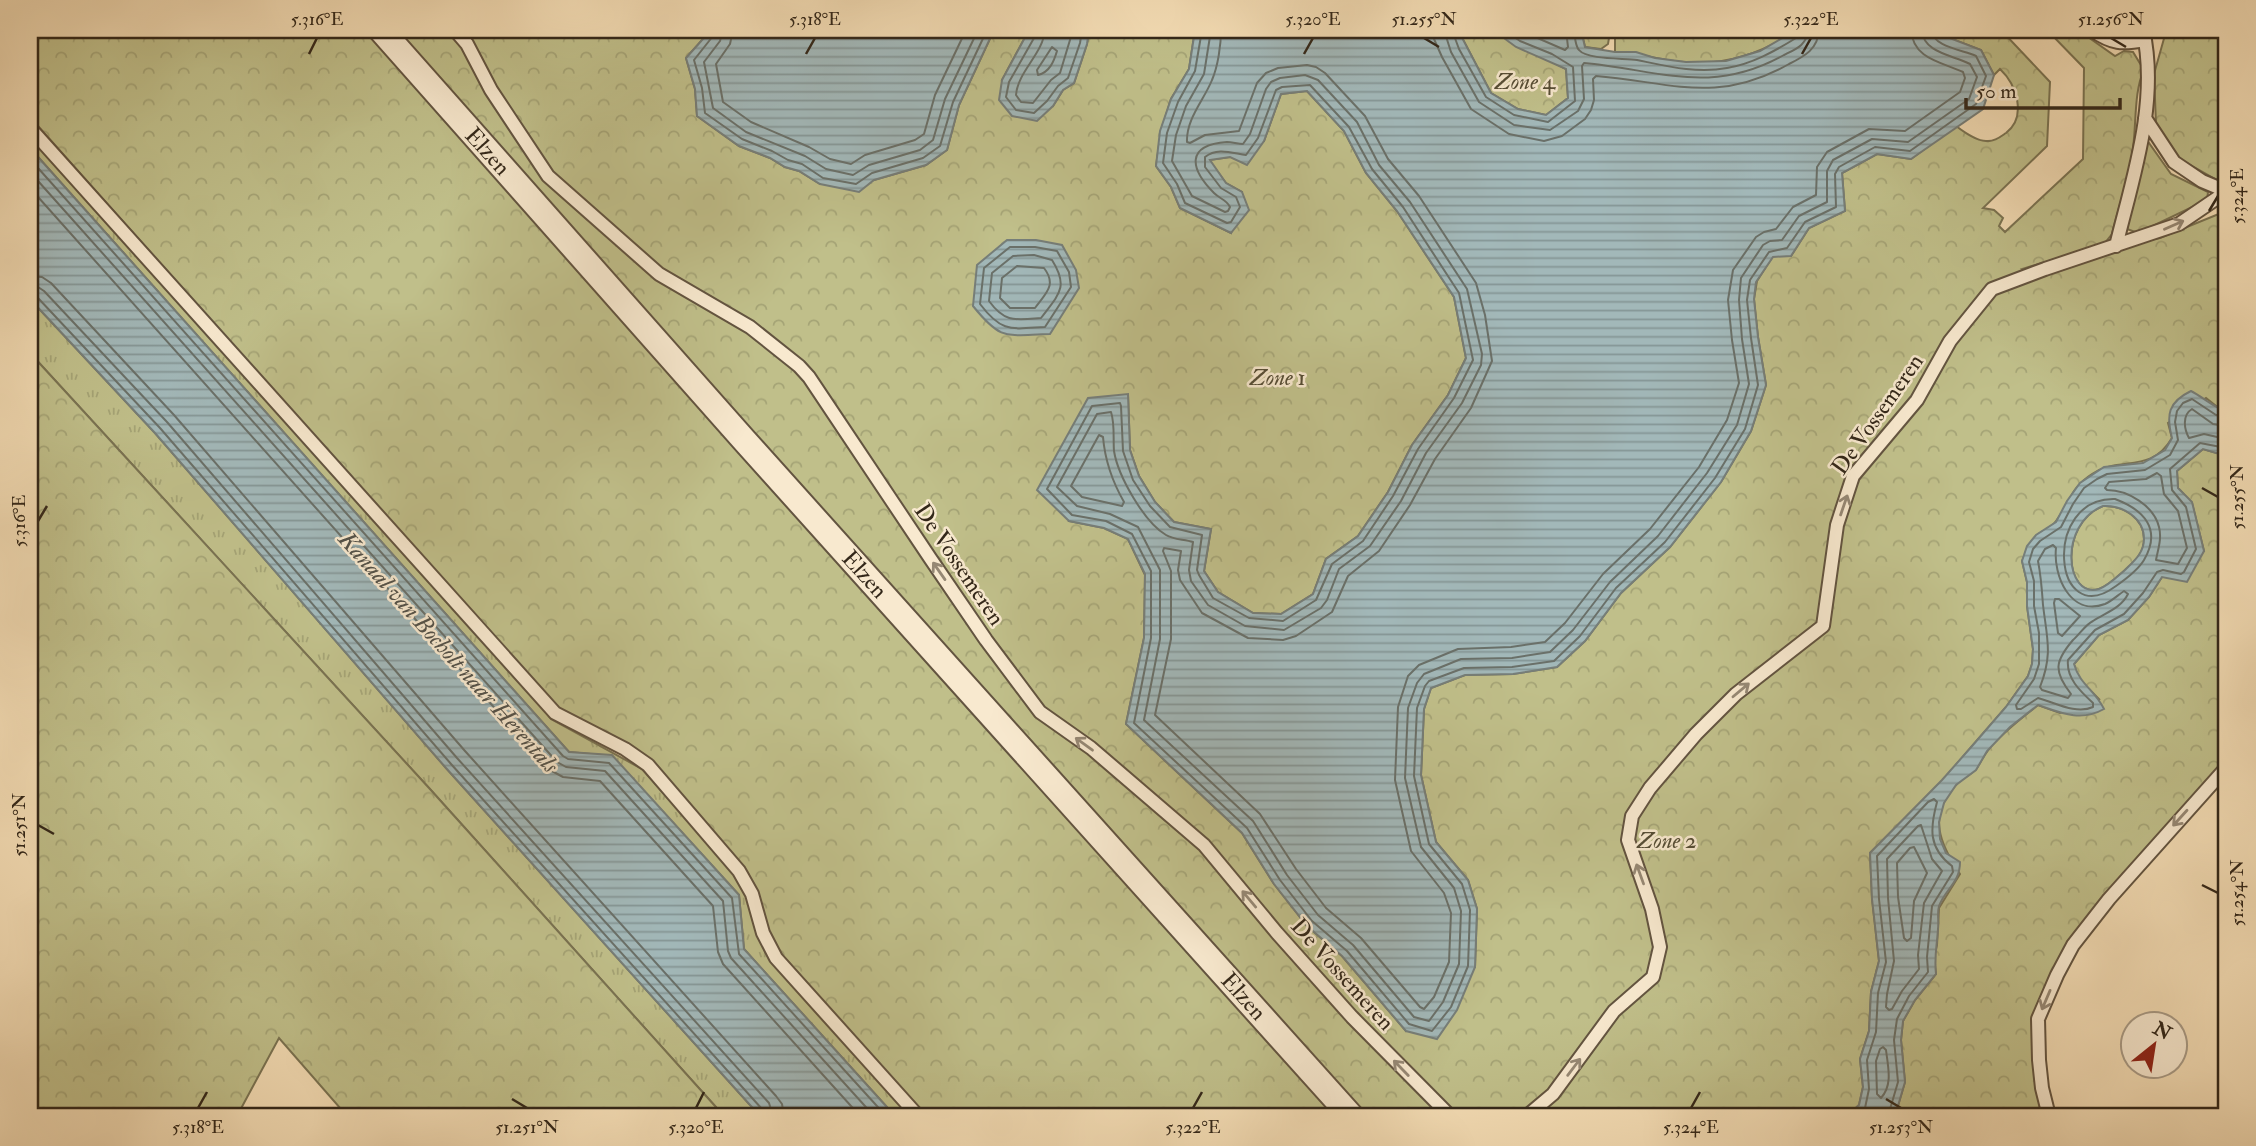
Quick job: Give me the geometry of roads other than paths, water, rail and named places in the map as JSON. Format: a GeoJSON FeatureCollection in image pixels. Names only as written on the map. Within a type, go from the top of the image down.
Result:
{"type":"FeatureCollection","features":[{"type":"Feature","properties":{"kind":"street","name":"Elzen"},"geometry":{"type":"LineString","coordinates":[[381,30],[744,440],[1351,1116]]}},
{"type":"Feature","properties":{"kind":"lane","name":"De Vossemeren"},"geometry":{"type":"LineString","coordinates":[[455,30],[467,44],[491,90],[548,176],[659,274],[750,327],[799,366],[979,629],[1040,712],[1091,748],[1204,845],[1352,1017],[1450,1116]]}},
{"type":"Feature","properties":{"kind":"lane"},"geometry":{"type":"LineString","coordinates":[[2092,30],[2121,44],[2144,35],[2147,75],[2145,118],[2116,246]]}},
{"type":"Feature","properties":{"kind":"lane","name":"De Vossemeren"},"geometry":{"type":"LineString","coordinates":[[2145,118],[2174,162],[2202,181],[2226,192]]}},
{"type":"Feature","properties":{"kind":"lane"},"geometry":{"type":"LineString","coordinates":[[30,128],[555,713],[625,749],[648,765],[739,871],[752,894],[763,933],[776,958],[918,1116]]}},
{"type":"Feature","properties":{"kind":"lane","name":"De Vossemeren"},"geometry":{"type":"LineString","coordinates":[[1527,1116],[1553,1094],[1614,1011],[1653,977],[1660,947],[1652,909],[1628,841],[1632,816],[1657,779],[1736,694],[1823,626],[1837,525],[1853,476],[1917,400],[1950,341],[1993,289],[2179,224],[2226,192]]}},
{"type":"Feature","properties":{"kind":"lane"},"geometry":{"type":"LineString","coordinates":[[2049,1116],[2042,1088],[2038,1019],[2057,975],[2073,945],[2109,899],[2226,768]]}},
{"type":"Feature","properties":{"kind":"water"},"geometry":{"type":"Polygon","coordinates":[[[711,30],[994,30],[959,105],[947,150],[926,165],[874,180],[859,192],[820,184],[799,171],[739,146],[697,116],[695,89],[686,58],[711,30]]]}},
{"type":"Feature","properties":{"kind":"water"},"geometry":{"type":"Polygon","coordinates":[[[1029,30],[1089,30],[1074,83],[1063,90],[1053,106],[1037,121],[1012,116],[999,100],[1002,80],[1029,30]]]}},
{"type":"Feature","properties":{"kind":"water"},"geometry":{"type":"Polygon","coordinates":[[[1195,30],[1458,30],[1491,93],[1518,109],[1546,115],[1568,98],[1566,69],[1516,47],[1493,30],[1581,30],[1585,47],[1636,52],[1655,58],[1686,62],[1726,61],[1760,51],[1796,30],[1936,30],[1939,34],[1981,50],[1994,75],[1983,109],[1911,159],[1877,154],[1842,173],[1845,211],[1809,228],[1791,256],[1773,257],[1756,282],[1754,299],[1766,385],[1751,431],[1721,482],[1670,547],[1621,593],[1585,641],[1557,667],[1513,674],[1465,675],[1431,688],[1424,709],[1421,775],[1436,842],[1468,880],[1477,909],[1475,967],[1457,1010],[1437,1039],[1406,1031],[1342,956],[1307,926],[1274,884],[1242,833],[1126,724],[1144,638],[1145,574],[1128,539],[1104,528],[1069,521],[1037,490],[1088,398],[1128,394],[1130,450],[1139,476],[1155,502],[1174,522],[1211,529],[1204,571],[1218,592],[1253,613],[1281,614],[1313,594],[1326,559],[1358,536],[1388,492],[1412,445],[1448,395],[1466,358],[1454,297],[1397,211],[1366,173],[1344,131],[1307,91],[1281,94],[1264,141],[1247,165],[1230,157],[1210,160],[1226,183],[1242,192],[1249,210],[1231,233],[1180,208],[1171,187],[1156,166],[1160,131],[1171,99],[1189,69],[1195,30]]]}},
{"type":"Feature","properties":{"kind":"water","name":"Kanaal van Bocholt naar Herentals"},"geometry":{"type":"Polygon","coordinates":[[[30,148],[569,752],[612,755],[739,895],[744,949],[895,1116],[760,1116],[446,768],[155,433],[30,299],[30,148]]]}},
{"type":"Feature","properties":{"kind":"water"},"geometry":{"type":"Polygon","coordinates":[[[1007,240],[1036,240],[1062,245],[1076,270],[1079,288],[1050,334],[1006,334],[991,326],[973,306],[977,265],[1007,240]]]}},
{"type":"Feature","properties":{"kind":"water"},"geometry":{"type":"Polygon","coordinates":[[[2191,391],[2226,411],[2226,454],[2203,449],[2177,471],[2178,488],[2192,502],[2204,551],[2187,582],[2162,577],[2149,597],[2128,620],[2099,635],[2074,664],[2080,677],[2104,709],[2079,716],[2038,705],[2010,727],[1987,751],[1976,770],[1956,785],[1944,803],[1939,822],[1940,839],[1946,853],[1960,862],[1959,869],[1939,906],[1936,974],[1915,1000],[1903,1021],[1901,1040],[1905,1082],[1895,1116],[1847,1116],[1859,1105],[1863,1087],[1860,1059],[1869,1031],[1871,992],[1879,961],[1870,853],[1942,780],[2006,707],[2028,676],[2033,649],[2027,606],[2027,582],[2022,561],[2027,546],[2036,535],[2056,522],[2080,483],[2104,467],[2143,463],[2165,450],[2172,438],[2169,416],[2173,405],[2191,391]],[[2103,506],[2089,515],[2079,528],[2073,543],[2073,572],[2079,583],[2088,589],[2099,589],[2113,581],[2135,560],[2144,544],[2143,532],[2136,519],[2125,510],[2103,506]]]}},
{"type":"Feature","properties":{"kind":"park label","name":"Zone 4"},"geometry":{"type":"Point","coordinates":[1525,81]}},
{"type":"Feature","properties":{"kind":"park label","name":"Zone 1"},"geometry":{"type":"Point","coordinates":[1278,377]}},
{"type":"Feature","properties":{"kind":"park label","name":"Zone 2"},"geometry":{"type":"Point","coordinates":[1667,840]}}]}
